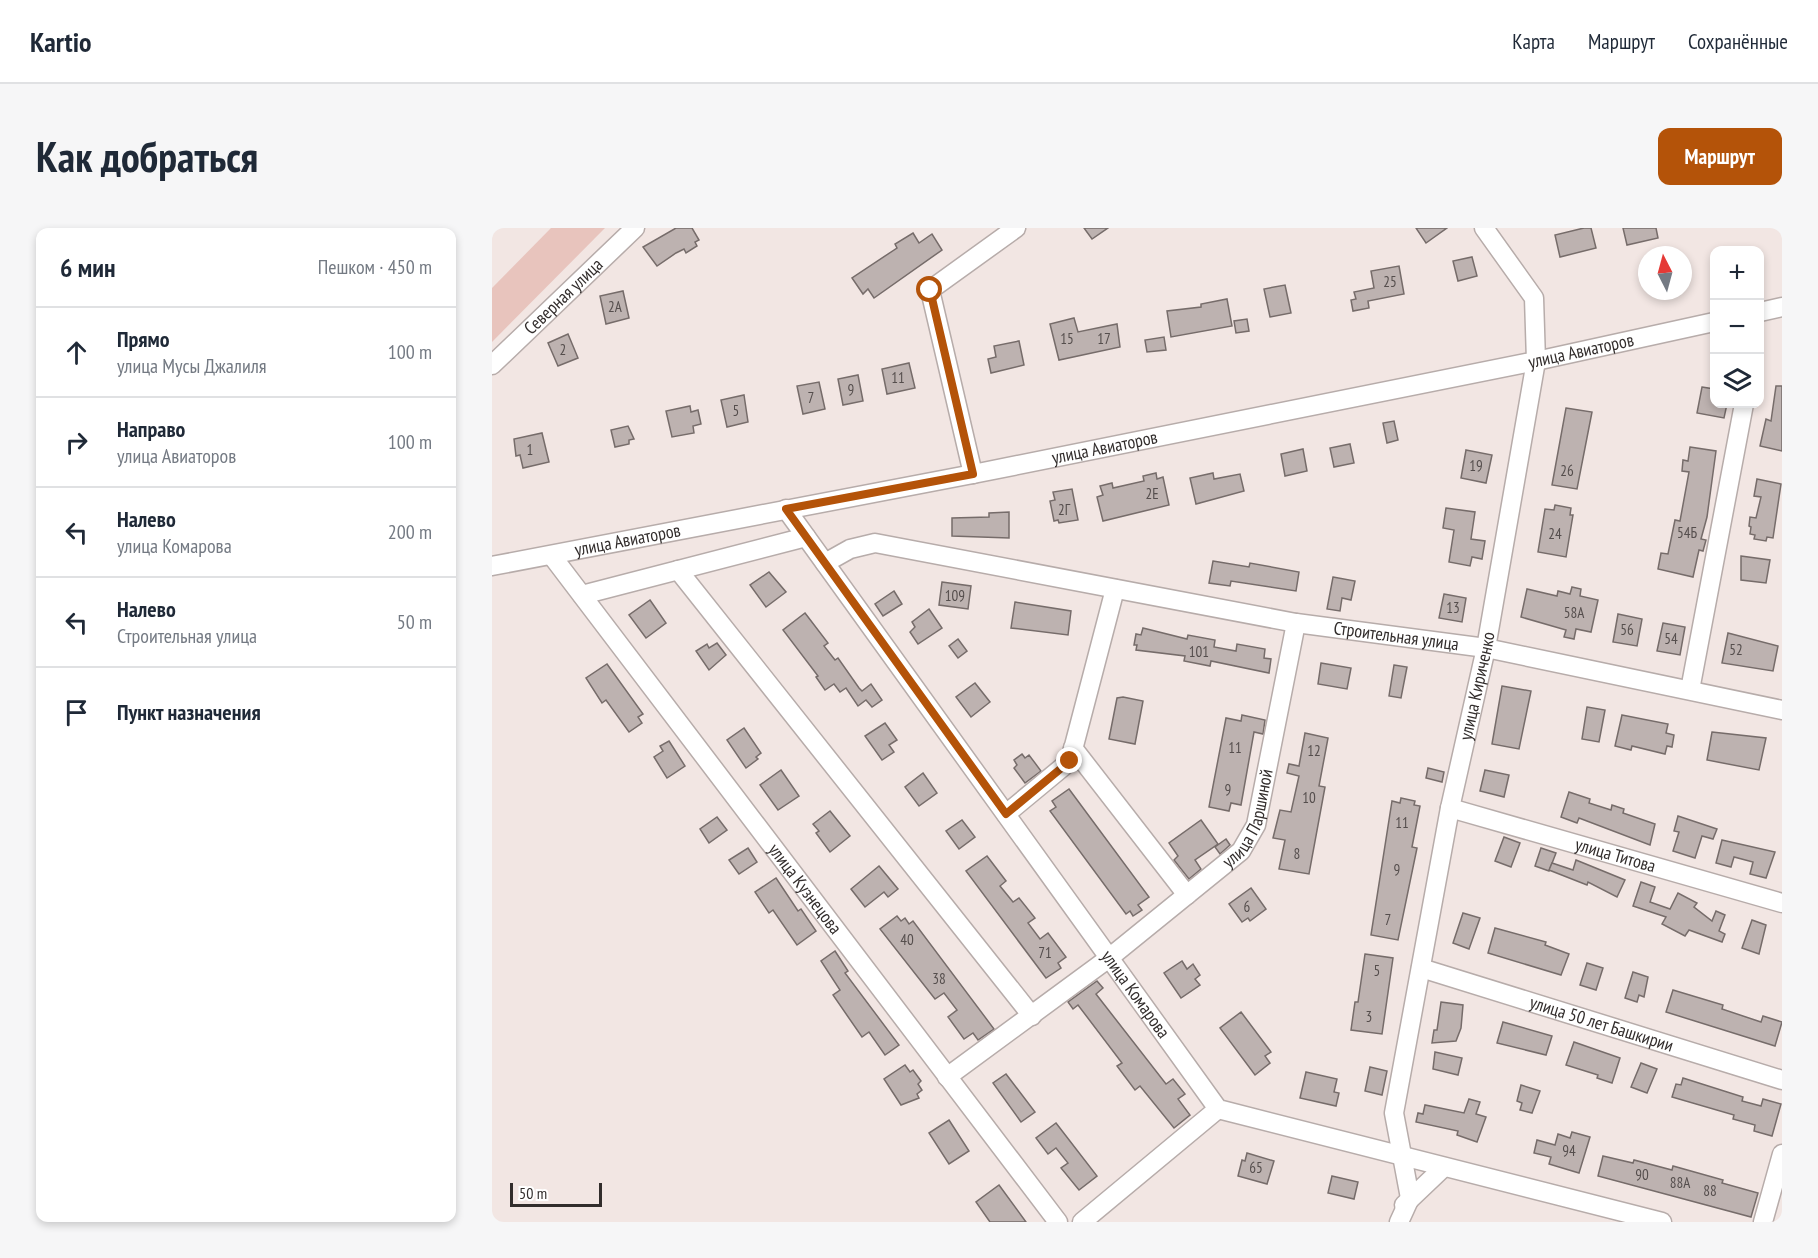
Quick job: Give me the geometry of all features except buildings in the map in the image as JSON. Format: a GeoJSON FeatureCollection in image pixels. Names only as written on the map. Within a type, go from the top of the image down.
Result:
{"type":"FeatureCollection","features":[{"type":"Feature","properties":{"kind":"street","name":"Северная улица"},"geometry":{"type":"LineString","coordinates":[[492,365],[635,228]]}},
{"type":"Feature","properties":{"kind":"street"},"geometry":{"type":"LineString","coordinates":[[973,474],[930,290],[1016,228]]}},
{"type":"Feature","properties":{"kind":"street","name":"улица Кириченко"},"geometry":{"type":"LineString","coordinates":[[1410,1198],[1394,1113],[1450,808],[1486,648],[1536,361],[1534,298],[1484,228]]}},
{"type":"Feature","properties":{"kind":"street"},"geometry":{"type":"LineString","coordinates":[[1764,311],[1782,307]]}},
{"type":"Feature","properties":{"kind":"street","name":"улица Авиаторов"},"geometry":{"type":"LineString","coordinates":[[492,566],[973,474],[1536,361],[1710,323]]}},
{"type":"Feature","properties":{"kind":"street"},"geometry":{"type":"LineString","coordinates":[[1689,690],[1743,408]]}},
{"type":"Feature","properties":{"kind":"street","name":"улица Комарова"},"geometry":{"type":"LineString","coordinates":[[786,509],[1218,1109]]}},
{"type":"Feature","properties":{"kind":"street"},"geometry":{"type":"LineString","coordinates":[[582,595],[806,537]]}},
{"type":"Feature","properties":{"kind":"street","name":"Строительная улица"},"geometry":{"type":"LineString","coordinates":[[825,563],[850,549],[875,543],[1296,623],[1486,648],[1782,710]]}},
{"type":"Feature","properties":{"kind":"street","name":"улица Кузнецова"},"geometry":{"type":"LineString","coordinates":[[552,556],[1058,1222]]}},
{"type":"Feature","properties":{"kind":"street"},"geometry":{"type":"LineString","coordinates":[[678,570],[1032,1016]]}},
{"type":"Feature","properties":{"kind":"street"},"geometry":{"type":"LineString","coordinates":[[1006,814],[1070,761],[1115,589]]}},
{"type":"Feature","properties":{"kind":"street","name":"улица Паршиной"},"geometry":{"type":"LineString","coordinates":[[947,1077],[1109,958],[1241,851],[1256,825],[1296,623]]}},
{"type":"Feature","properties":{"kind":"street"},"geometry":{"type":"LineString","coordinates":[[1073,748],[1187,895]]}},
{"type":"Feature","properties":{"kind":"street","name":"улица Титова"},"geometry":{"type":"LineString","coordinates":[[1450,808],[1782,903]]}},
{"type":"Feature","properties":{"kind":"street","name":"улица 50 лет Башкирии"},"geometry":{"type":"LineString","coordinates":[[1421,968],[1782,1080]]}},
{"type":"Feature","properties":{"kind":"street"},"geometry":{"type":"LineString","coordinates":[[1082,1222],[1218,1109],[1662,1222]]}},
{"type":"Feature","properties":{"kind":"street"},"geometry":{"type":"LineString","coordinates":[[1763,1222],[1782,1154]]}},
{"type":"Feature","properties":{"kind":"street"},"geometry":{"type":"LineString","coordinates":[[1389,1222],[1410,1198],[1444,1167]]}},
{"type":"Feature","properties":{"kind":"street"},"geometry":{"type":"LineString","coordinates":[[1399,1222],[1410,1198]]}},
{"type":"Feature","properties":{"kind":"shaded area"},"geometry":{"type":"Polygon","coordinates":[[[551,228],[605,228],[492,342],[492,288],[551,228]]]}},
{"type":"Feature","properties":{"kind":"route"},"geometry":{"type":"LineString","coordinates":[[930,290],[973,474],[786,509],[1006,814],[1070,761]]}}]}
